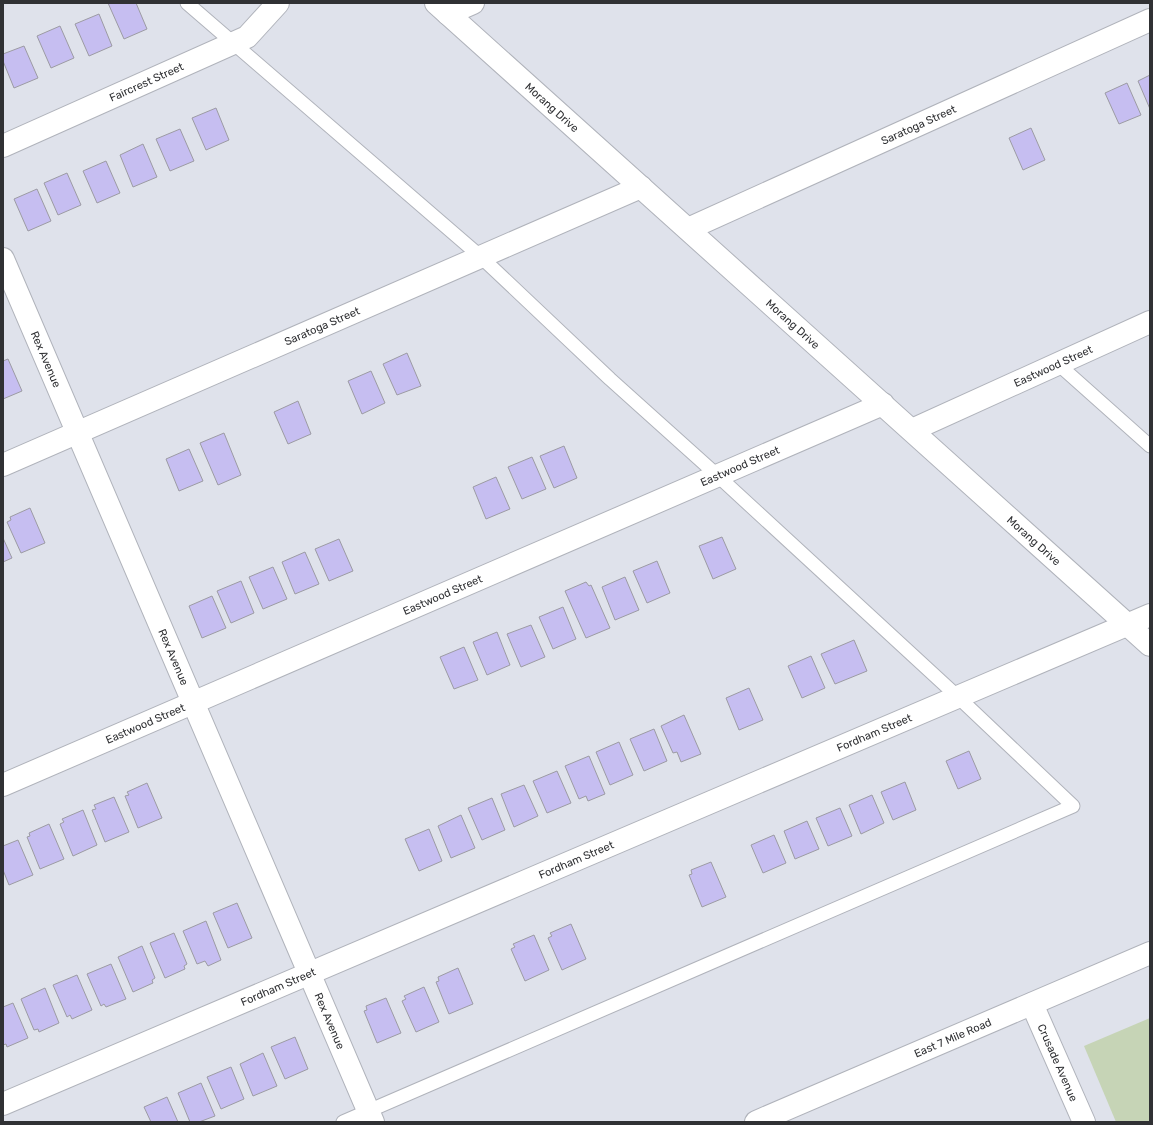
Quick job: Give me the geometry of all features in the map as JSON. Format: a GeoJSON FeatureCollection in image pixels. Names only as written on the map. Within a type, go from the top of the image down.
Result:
{"type":"FeatureCollection","features":[{"type":"Feature","properties":{"kind":"street","name":"Faircrest Street"},"geometry":{"type":"LineString","coordinates":[[3,146],[247,36],[278,3]]}},
{"type":"Feature","properties":{"kind":"street"},"geometry":{"type":"LineString","coordinates":[[442,8],[473,3]]}},
{"type":"Feature","properties":{"kind":"street","name":"Morang Drive"},"geometry":{"type":"LineString","coordinates":[[442,8],[1129,624],[1150,645]]}},
{"type":"Feature","properties":{"kind":"street","name":"Saratoga Street"},"geometry":{"type":"LineString","coordinates":[[688,229],[1150,20]]}},
{"type":"Feature","properties":{"kind":"street","name":"Saratoga Street"},"geometry":{"type":"LineString","coordinates":[[3,465],[641,187]]}},
{"type":"Feature","properties":{"kind":"street","name":"Rex Avenue"},"geometry":{"type":"LineString","coordinates":[[3,259],[371,1116]]}},
{"type":"Feature","properties":{"kind":"street","name":"Eastwood Street"},"geometry":{"type":"LineString","coordinates":[[912,430],[1150,322]]}},
{"type":"Feature","properties":{"kind":"street","name":"Eastwood Street"},"geometry":{"type":"LineString","coordinates":[[3,785],[883,404]]}},
{"type":"Feature","properties":{"kind":"street","name":"Fordham Street"},"geometry":{"type":"LineString","coordinates":[[3,1104],[311,975],[1150,615]]}},
{"type":"Feature","properties":{"kind":"street","name":"East 7 Mile Road"},"geometry":{"type":"LineString","coordinates":[[756,1122],[1150,953]]}},
{"type":"Feature","properties":{"kind":"street","name":"Crusade Avenue"},"geometry":{"type":"LineString","coordinates":[[1032,1004],[1084,1122]]}},
{"type":"Feature","properties":{"kind":"lane"},"geometry":{"type":"LineString","coordinates":[[187,3],[481,257],[610,380],[718,476],[958,697],[1073,806],[371,1116],[343,1122]]}},
{"type":"Feature","properties":{"kind":"lane"},"geometry":{"type":"LineString","coordinates":[[1058,364],[1150,446]]}},
{"type":"Feature","properties":{"kind":"green space"},"geometry":{"type":"Polygon","coordinates":[[[1150,1018],[1150,1122],[1116,1122],[1084,1046],[1150,1018]]]}},
{"type":"Feature","properties":{"kind":"building"},"geometry":{"type":"Polygon","coordinates":[[[108,3],[136,3],[147,29],[124,39],[108,3]]]}},
{"type":"Feature","properties":{"kind":"building"},"geometry":{"type":"Polygon","coordinates":[[[99,14],[112,46],[89,56],[75,24],[99,14]]]}},
{"type":"Feature","properties":{"kind":"building"},"geometry":{"type":"Polygon","coordinates":[[[60,26],[74,58],[51,68],[37,36],[60,26]]]}},
{"type":"Feature","properties":{"kind":"building"},"geometry":{"type":"Polygon","coordinates":[[[24,46],[38,78],[14,88],[3,61],[3,54],[24,46]]]}},
{"type":"Feature","properties":{"kind":"building"},"geometry":{"type":"Polygon","coordinates":[[[1150,75],[1150,109],[1138,81],[1150,75]]]}},
{"type":"Feature","properties":{"kind":"building"},"geometry":{"type":"Polygon","coordinates":[[[1127,83],[1141,115],[1119,124],[1105,93],[1127,83]]]}},
{"type":"Feature","properties":{"kind":"building"},"geometry":{"type":"Polygon","coordinates":[[[216,108],[229,140],[206,150],[192,118],[216,108]]]}},
{"type":"Feature","properties":{"kind":"building"},"geometry":{"type":"Polygon","coordinates":[[[1031,128],[1045,160],[1023,170],[1009,138],[1031,128]]]}},
{"type":"Feature","properties":{"kind":"building"},"geometry":{"type":"Polygon","coordinates":[[[180,129],[194,161],[170,171],[156,139],[180,129]]]}},
{"type":"Feature","properties":{"kind":"building"},"geometry":{"type":"Polygon","coordinates":[[[143,144],[157,177],[133,187],[120,155],[143,144]]]}},
{"type":"Feature","properties":{"kind":"building"},"geometry":{"type":"Polygon","coordinates":[[[106,161],[120,193],[97,203],[83,171],[106,161]]]}},
{"type":"Feature","properties":{"kind":"building"},"geometry":{"type":"Polygon","coordinates":[[[67,173],[81,205],[58,215],[44,183],[67,173]]]}},
{"type":"Feature","properties":{"kind":"building"},"geometry":{"type":"Polygon","coordinates":[[[37,189],[51,221],[28,231],[14,199],[37,189]]]}},
{"type":"Feature","properties":{"kind":"building"},"geometry":{"type":"Polygon","coordinates":[[[407,353],[421,386],[397,395],[383,364],[407,353]]]}},
{"type":"Feature","properties":{"kind":"building"},"geometry":{"type":"Polygon","coordinates":[[[8,359],[22,391],[3,399],[3,361],[8,359]]]}},
{"type":"Feature","properties":{"kind":"building"},"geometry":{"type":"Polygon","coordinates":[[[371,371],[385,403],[362,414],[348,381],[371,371]]]}},
{"type":"Feature","properties":{"kind":"building"},"geometry":{"type":"Polygon","coordinates":[[[298,401],[311,434],[288,444],[274,412],[298,401]]]}},
{"type":"Feature","properties":{"kind":"building"},"geometry":{"type":"Polygon","coordinates":[[[224,433],[241,475],[218,485],[200,443],[224,433]]]}},
{"type":"Feature","properties":{"kind":"building"},"geometry":{"type":"Polygon","coordinates":[[[564,446],[577,478],[554,488],[540,456],[564,446]]]}},
{"type":"Feature","properties":{"kind":"building"},"geometry":{"type":"Polygon","coordinates":[[[189,449],[203,481],[179,491],[166,459],[189,449]]]}},
{"type":"Feature","properties":{"kind":"building"},"geometry":{"type":"Polygon","coordinates":[[[532,457],[546,489],[522,499],[508,467],[532,457]]]}},
{"type":"Feature","properties":{"kind":"building"},"geometry":{"type":"Polygon","coordinates":[[[496,477],[510,509],[486,519],[473,487],[496,477]]]}},
{"type":"Feature","properties":{"kind":"building"},"geometry":{"type":"Polygon","coordinates":[[[30,508],[45,543],[21,553],[7,522],[11,520],[10,517],[30,508]]]}},
{"type":"Feature","properties":{"kind":"building"},"geometry":{"type":"Polygon","coordinates":[[[722,537],[736,569],[713,579],[699,546],[722,537]]]}},
{"type":"Feature","properties":{"kind":"building"},"geometry":{"type":"Polygon","coordinates":[[[3,538],[12,558],[3,562],[3,538]]]}},
{"type":"Feature","properties":{"kind":"building"},"geometry":{"type":"Polygon","coordinates":[[[339,539],[353,571],[329,581],[315,549],[339,539]]]}},
{"type":"Feature","properties":{"kind":"building"},"geometry":{"type":"Polygon","coordinates":[[[305,552],[319,584],[295,594],[282,562],[305,552]]]}},
{"type":"Feature","properties":{"kind":"building"},"geometry":{"type":"Polygon","coordinates":[[[657,561],[670,593],[647,603],[633,571],[657,561]]]}},
{"type":"Feature","properties":{"kind":"building"},"geometry":{"type":"Polygon","coordinates":[[[273,567],[287,599],[263,609],[249,577],[273,567]]]}},
{"type":"Feature","properties":{"kind":"building"},"geometry":{"type":"Polygon","coordinates":[[[625,577],[639,610],[615,620],[602,587],[625,577]]]}},
{"type":"Feature","properties":{"kind":"building"},"geometry":{"type":"Polygon","coordinates":[[[241,581],[254,613],[231,623],[217,591],[241,581]]]}},
{"type":"Feature","properties":{"kind":"building"},"geometry":{"type":"Polygon","coordinates":[[[586,582],[589,586],[591,585],[610,628],[586,638],[565,591],[586,582]]]}},
{"type":"Feature","properties":{"kind":"building"},"geometry":{"type":"Polygon","coordinates":[[[212,596],[226,628],[202,638],[189,606],[212,596]]]}},
{"type":"Feature","properties":{"kind":"building"},"geometry":{"type":"Polygon","coordinates":[[[563,607],[576,639],[553,649],[539,617],[563,607]]]}},
{"type":"Feature","properties":{"kind":"building"},"geometry":{"type":"Polygon","coordinates":[[[531,625],[545,657],[521,667],[507,634],[531,625]]]}},
{"type":"Feature","properties":{"kind":"building"},"geometry":{"type":"Polygon","coordinates":[[[497,632],[510,665],[487,675],[473,642],[497,632]]]}},
{"type":"Feature","properties":{"kind":"building"},"geometry":{"type":"Polygon","coordinates":[[[854,640],[867,671],[835,684],[821,654],[854,640]]]}},
{"type":"Feature","properties":{"kind":"building"},"geometry":{"type":"Polygon","coordinates":[[[464,647],[478,680],[454,689],[440,657],[464,647]]]}},
{"type":"Feature","properties":{"kind":"building"},"geometry":{"type":"Polygon","coordinates":[[[811,656],[825,688],[802,698],[788,666],[811,656]]]}},
{"type":"Feature","properties":{"kind":"building"},"geometry":{"type":"Polygon","coordinates":[[[749,688],[763,720],[739,730],[726,698],[749,688]]]}},
{"type":"Feature","properties":{"kind":"building"},"geometry":{"type":"Polygon","coordinates":[[[684,715],[701,754],[681,762],[677,752],[673,753],[661,726],[684,715]]]}},
{"type":"Feature","properties":{"kind":"building"},"geometry":{"type":"Polygon","coordinates":[[[654,729],[667,761],[644,771],[630,739],[654,729]]]}},
{"type":"Feature","properties":{"kind":"building"},"geometry":{"type":"Polygon","coordinates":[[[619,742],[633,775],[610,785],[596,752],[619,742]]]}},
{"type":"Feature","properties":{"kind":"building"},"geometry":{"type":"Polygon","coordinates":[[[969,751],[981,779],[958,789],[946,761],[969,751]]]}},
{"type":"Feature","properties":{"kind":"building"},"geometry":{"type":"Polygon","coordinates":[[[589,756],[605,794],[588,801],[586,796],[579,799],[565,766],[589,756]]]}},
{"type":"Feature","properties":{"kind":"building"},"geometry":{"type":"Polygon","coordinates":[[[557,771],[571,803],[547,813],[533,781],[557,771]]]}},
{"type":"Feature","properties":{"kind":"building"},"geometry":{"type":"Polygon","coordinates":[[[905,782],[916,810],[893,820],[881,792],[905,782]]]}},
{"type":"Feature","properties":{"kind":"building"},"geometry":{"type":"Polygon","coordinates":[[[147,783],[162,818],[138,828],[125,796],[129,795],[127,792],[147,783]]]}},
{"type":"Feature","properties":{"kind":"building"},"geometry":{"type":"Polygon","coordinates":[[[524,785],[538,816],[514,827],[501,794],[524,785]]]}},
{"type":"Feature","properties":{"kind":"building"},"geometry":{"type":"Polygon","coordinates":[[[872,795],[884,823],[861,834],[849,805],[872,795]]]}},
{"type":"Feature","properties":{"kind":"building"},"geometry":{"type":"Polygon","coordinates":[[[114,797],[129,832],[105,842],[92,810],[96,809],[94,805],[114,797]]]}},
{"type":"Feature","properties":{"kind":"building"},"geometry":{"type":"Polygon","coordinates":[[[492,798],[505,830],[482,840],[468,808],[492,798]]]}},
{"type":"Feature","properties":{"kind":"building"},"geometry":{"type":"Polygon","coordinates":[[[840,808],[852,836],[828,846],[816,818],[840,808]]]}},
{"type":"Feature","properties":{"kind":"building"},"geometry":{"type":"Polygon","coordinates":[[[83,810],[97,845],[73,856],[60,824],[64,822],[62,819],[83,810]]]}},
{"type":"Feature","properties":{"kind":"building"},"geometry":{"type":"Polygon","coordinates":[[[461,815],[475,848],[451,858],[438,826],[461,815]]]}},
{"type":"Feature","properties":{"kind":"building"},"geometry":{"type":"Polygon","coordinates":[[[807,821],[819,849],[795,859],[784,831],[807,821]]]}},
{"type":"Feature","properties":{"kind":"building"},"geometry":{"type":"Polygon","coordinates":[[[49,824],[64,859],[40,869],[27,837],[30,836],[29,833],[49,824]]]}},
{"type":"Feature","properties":{"kind":"building"},"geometry":{"type":"Polygon","coordinates":[[[429,829],[442,861],[419,871],[405,839],[429,829]]]}},
{"type":"Feature","properties":{"kind":"building"},"geometry":{"type":"Polygon","coordinates":[[[774,835],[786,863],[763,873],[751,845],[774,835]]]}},
{"type":"Feature","properties":{"kind":"building"},"geometry":{"type":"Polygon","coordinates":[[[18,840],[33,875],[9,885],[3,870],[3,846],[18,840]]]}},
{"type":"Feature","properties":{"kind":"building"},"geometry":{"type":"Polygon","coordinates":[[[711,862],[726,897],[702,907],[689,875],[692,874],[691,870],[711,862]]]}},
{"type":"Feature","properties":{"kind":"building"},"geometry":{"type":"Polygon","coordinates":[[[237,903],[252,938],[228,948],[213,913],[237,903]]]}},
{"type":"Feature","properties":{"kind":"building"},"geometry":{"type":"Polygon","coordinates":[[[206,921],[221,960],[208,966],[205,961],[197,964],[183,931],[206,921]]]}},
{"type":"Feature","properties":{"kind":"building"},"geometry":{"type":"Polygon","coordinates":[[[571,924],[586,959],[562,970],[548,938],[552,936],[550,933],[571,924]]]}},
{"type":"Feature","properties":{"kind":"building"},"geometry":{"type":"Polygon","coordinates":[[[174,933],[187,964],[184,966],[185,969],[165,978],[150,943],[174,933]]]}},
{"type":"Feature","properties":{"kind":"building"},"geometry":{"type":"Polygon","coordinates":[[[534,935],[549,970],[525,981],[511,949],[515,947],[513,944],[534,935]]]}},
{"type":"Feature","properties":{"kind":"building"},"geometry":{"type":"Polygon","coordinates":[[[142,946],[155,978],[152,980],[153,983],[133,992],[118,957],[142,946]]]}},
{"type":"Feature","properties":{"kind":"building"},"geometry":{"type":"Polygon","coordinates":[[[111,964],[126,999],[106,1007],[104,1004],[101,1006],[87,974],[111,964]]]}},
{"type":"Feature","properties":{"kind":"building"},"geometry":{"type":"Polygon","coordinates":[[[458,968],[473,1004],[449,1014],[436,982],[439,981],[438,977],[458,968]]]}},
{"type":"Feature","properties":{"kind":"building"},"geometry":{"type":"Polygon","coordinates":[[[77,975],[92,1010],[72,1019],[70,1015],[67,1017],[53,985],[77,975]]]}},
{"type":"Feature","properties":{"kind":"building"},"geometry":{"type":"Polygon","coordinates":[[[424,987],[439,1022],[416,1032],[402,1001],[406,999],[404,996],[424,987]]]}},
{"type":"Feature","properties":{"kind":"building"},"geometry":{"type":"Polygon","coordinates":[[[45,988],[59,1023],[39,1032],[38,1029],[34,1030],[21,999],[45,988]]]}},
{"type":"Feature","properties":{"kind":"building"},"geometry":{"type":"Polygon","coordinates":[[[386,998],[401,1033],[377,1043],[364,1011],[367,1010],[366,1006],[386,998]]]}},
{"type":"Feature","properties":{"kind":"building"},"geometry":{"type":"Polygon","coordinates":[[[13,1003],[28,1038],[7,1047],[6,1044],[3,1045],[3,1007],[13,1003]]]}},
{"type":"Feature","properties":{"kind":"building"},"geometry":{"type":"Polygon","coordinates":[[[295,1037],[308,1069],[285,1079],[271,1047],[295,1037]]]}},
{"type":"Feature","properties":{"kind":"building"},"geometry":{"type":"Polygon","coordinates":[[[263,1053],[277,1086],[253,1096],[240,1064],[263,1053]]]}},
{"type":"Feature","properties":{"kind":"building"},"geometry":{"type":"Polygon","coordinates":[[[231,1067],[244,1099],[221,1109],[207,1077],[231,1067]]]}},
{"type":"Feature","properties":{"kind":"building"},"geometry":{"type":"Polygon","coordinates":[[[201,1083],[215,1116],[199,1122],[190,1122],[178,1093],[201,1083]]]}},
{"type":"Feature","properties":{"kind":"building"},"geometry":{"type":"Polygon","coordinates":[[[167,1097],[178,1122],[151,1122],[144,1107],[167,1097]]]}}]}
